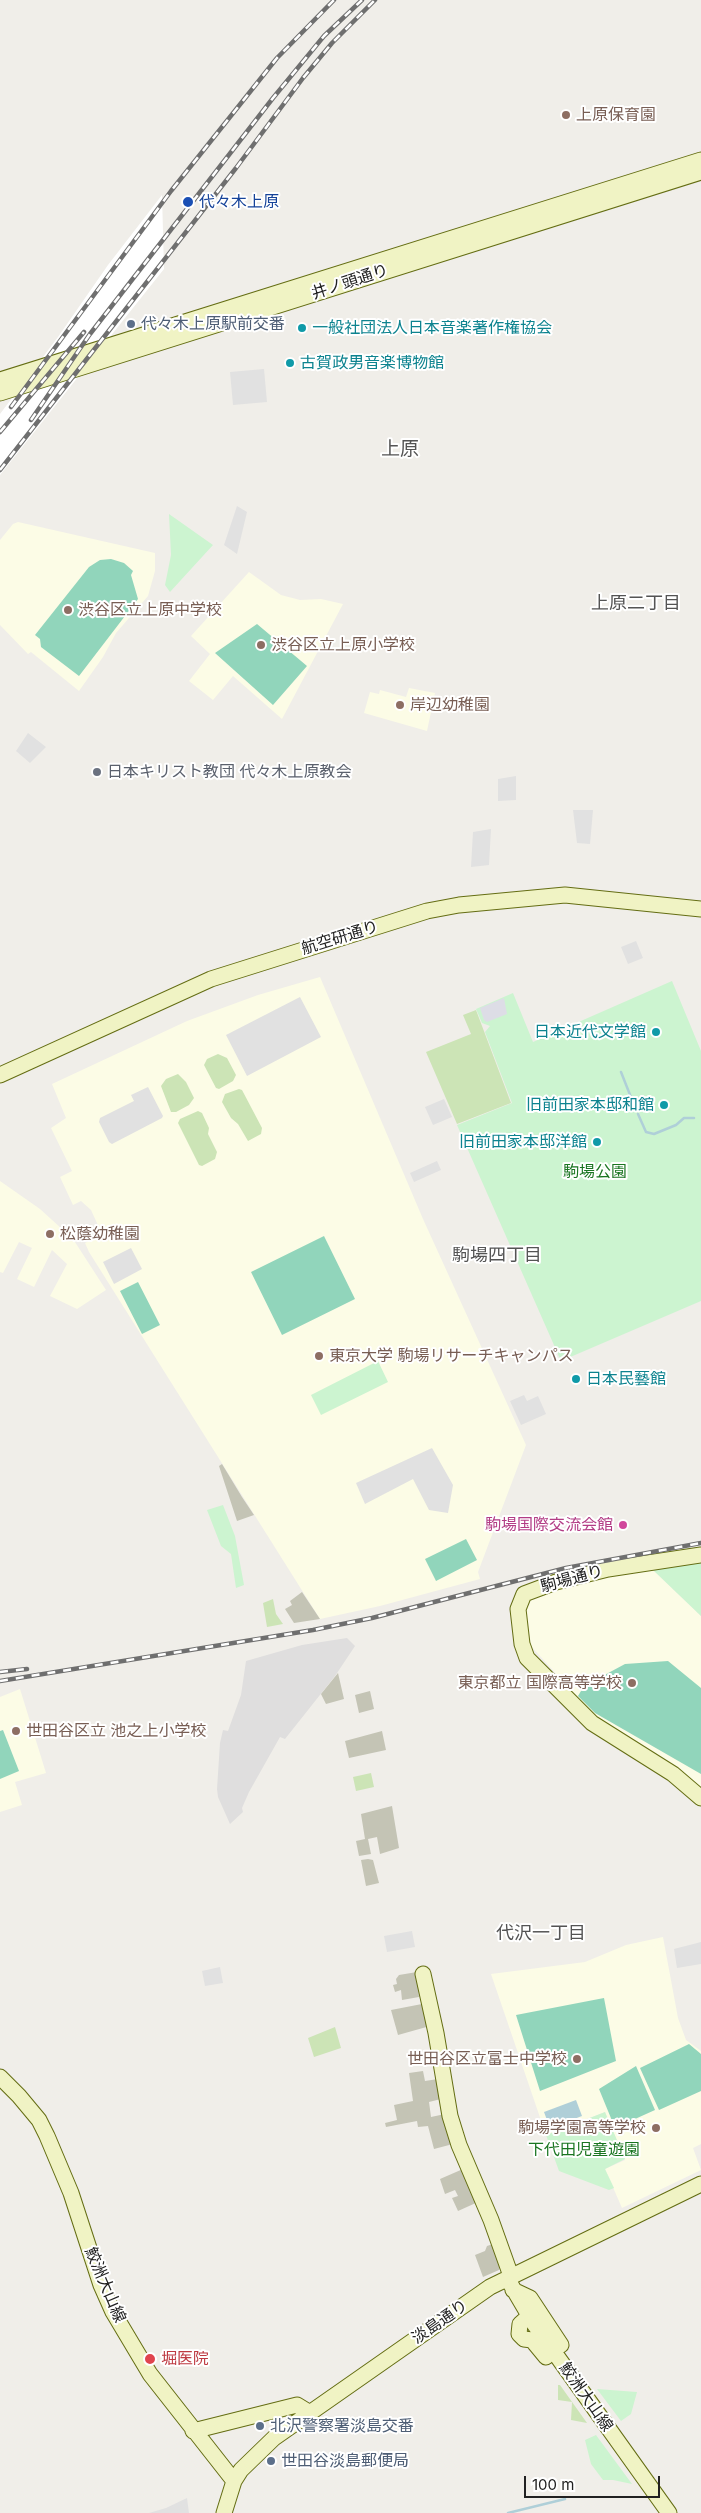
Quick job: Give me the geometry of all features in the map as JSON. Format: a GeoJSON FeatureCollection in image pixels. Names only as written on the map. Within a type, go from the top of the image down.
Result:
{"type":"FeatureCollection","features":[{"type":"Feature","properties":{"kind":"main road","name":"井ノ頭通り"},"geometry":{"type":"LineString","coordinates":[[0,380],[701,160]]}},
{"type":"Feature","properties":{"kind":"main road","name":"井ノ頭通り"},"geometry":{"type":"LineString","coordinates":[[0,393],[701,172]]}},
{"type":"Feature","properties":{"kind":"main road","name":"航空研通り"},"geometry":{"type":"LineString","coordinates":[[0,1075],[211,980],[427,911],[459,905],[565,895],[701,909]]}},
{"type":"Feature","properties":{"kind":"main road","name":"駒場通り"},"geometry":{"type":"LineString","coordinates":[[701,1555],[608,1569],[556,1582],[524,1594],[518,1609],[522,1644],[527,1658],[592,1723],[673,1774],[701,1798]]}},
{"type":"Feature","properties":{"kind":"main road","name":"鮫洲大山線"},"geometry":{"type":"LineString","coordinates":[[423,1974],[436,2033],[450,2116],[459,2145],[491,2220],[510,2282],[529,2316],[669,2513]]}},
{"type":"Feature","properties":{"kind":"main road","name":"鮫洲大山線"},"geometry":{"type":"LineString","coordinates":[[0,2077],[20,2096],[40,2120],[71,2193],[101,2285],[113,2312],[150,2374],[234,2481]]}},
{"type":"Feature","properties":{"kind":"main road","name":"淡島通り"},"geometry":{"type":"LineString","coordinates":[[224,2513],[234,2481],[248,2461],[274,2438],[490,2287],[510,2282],[701,2184]]}},
{"type":"Feature","properties":{"kind":"main road"},"geometry":{"type":"LineString","coordinates":[[510,2282],[530,2298],[578,2385]]}},
{"type":"Feature","properties":{"kind":"main road"},"geometry":{"type":"LineString","coordinates":[[529,2316],[520,2324],[519,2334],[524,2339],[534,2341],[578,2385],[654,2475],[655,2483],[647,2483]]}},
{"type":"Feature","properties":{"kind":"main road"},"geometry":{"type":"LineString","coordinates":[[193,2431],[297,2405],[310,2413]]}},
{"type":"Feature","properties":{"kind":"shaded area"},"geometry":{"type":"Polygon","coordinates":[[[264,369],[267,402],[233,405],[230,372],[264,369]]]}},
{"type":"Feature","properties":{"kind":"shaded area"},"geometry":{"type":"Polygon","coordinates":[[[237,506],[247,512],[237,554],[224,545],[237,506]]]}},
{"type":"Feature","properties":{"kind":"shaded area","name":"渋谷区立上原中学校"},"geometry":{"type":"Polygon","coordinates":[[[18,522],[155,553],[155,571],[148,596],[116,633],[103,657],[79,691],[31,652],[28,654],[0,625],[0,540],[13,524],[18,522]]]}},
{"type":"Feature","properties":{"kind":"shaded area","name":"渋谷区立上原小学校"},"geometry":{"type":"Polygon","coordinates":[[[249,572],[281,595],[300,600],[321,599],[343,604],[282,719],[233,676],[213,700],[189,681],[210,654],[191,636],[249,572]]]}},
{"type":"Feature","properties":{"kind":"shaded area","name":"岸辺幼稚園"},"geometry":{"type":"Polygon","coordinates":[[[409,688],[435,693],[427,731],[364,713],[370,692],[379,694],[380,690],[406,697],[409,688]]]}},
{"type":"Feature","properties":{"kind":"shaded area"},"geometry":{"type":"Polygon","coordinates":[[[28,733],[46,747],[30,763],[16,751],[28,733]]]}},
{"type":"Feature","properties":{"kind":"shaded area"},"geometry":{"type":"Polygon","coordinates":[[[516,776],[516,800],[498,801],[498,779],[516,776]]]}},
{"type":"Feature","properties":{"kind":"shaded area"},"geometry":{"type":"Polygon","coordinates":[[[573,810],[593,810],[590,844],[577,843],[573,810]]]}},
{"type":"Feature","properties":{"kind":"shaded area"},"geometry":{"type":"Polygon","coordinates":[[[491,829],[489,865],[471,867],[473,832],[491,829]]]}},
{"type":"Feature","properties":{"kind":"shaded area"},"geometry":{"type":"Polygon","coordinates":[[[636,941],[643,958],[628,964],[621,947],[636,941]]]}},
{"type":"Feature","properties":{"kind":"shaded area","name":"東京大学 駒場リサーチキャンパス"},"geometry":{"type":"Polygon","coordinates":[[[320,977],[423,1219],[526,1445],[478,1572],[480,1579],[380,1606],[320,1619],[89,1252],[85,1243],[102,1234],[91,1210],[81,1201],[73,1205],[60,1177],[72,1171],[51,1128],[66,1118],[52,1084],[187,1021],[258,995],[320,977]]]}},
{"type":"Feature","properties":{"kind":"shaded area"},"geometry":{"type":"Polygon","coordinates":[[[300,997],[321,1037],[247,1076],[226,1035],[300,997]]]}},
{"type":"Feature","properties":{"kind":"shaded area"},"geometry":{"type":"Polygon","coordinates":[[[504,998],[507,1014],[487,1022],[484,1020],[480,1008],[504,998]]]}},
{"type":"Feature","properties":{"kind":"shaded area"},"geometry":{"type":"Polygon","coordinates":[[[148,1087],[163,1116],[162,1118],[112,1144],[109,1142],[99,1122],[100,1118],[134,1101],[131,1095],[148,1087]]]}},
{"type":"Feature","properties":{"kind":"shaded area"},"geometry":{"type":"Polygon","coordinates":[[[444,1099],[452,1117],[433,1125],[425,1107],[444,1099]]]}},
{"type":"Feature","properties":{"kind":"shaded area"},"geometry":{"type":"Polygon","coordinates":[[[437,1161],[441,1170],[414,1182],[410,1173],[437,1161]]]}},
{"type":"Feature","properties":{"kind":"shaded area"},"geometry":{"type":"Polygon","coordinates":[[[0,1181],[40,1209],[73,1239],[106,1290],[77,1309],[50,1296],[67,1264],[52,1250],[34,1287],[17,1279],[32,1248],[19,1242],[3,1273],[0,1272],[0,1181]]]}},
{"type":"Feature","properties":{"kind":"shaded area"},"geometry":{"type":"Polygon","coordinates":[[[131,1248],[142,1269],[114,1284],[103,1262],[131,1248]]]}},
{"type":"Feature","properties":{"kind":"shaded area"},"geometry":{"type":"Polygon","coordinates":[[[524,1395],[527,1401],[538,1396],[546,1414],[521,1425],[510,1401],[524,1395]]]}},
{"type":"Feature","properties":{"kind":"shaded area"},"geometry":{"type":"Polygon","coordinates":[[[432,1448],[453,1485],[448,1513],[429,1510],[413,1479],[365,1504],[356,1483],[432,1448]]]}},
{"type":"Feature","properties":{"kind":"shaded area"},"geometry":{"type":"Polygon","coordinates":[[[222,1464],[254,1515],[237,1521],[219,1466],[222,1464]]]}},
{"type":"Feature","properties":{"kind":"shaded area","name":"東京都立 国際高等学校"},"geometry":{"type":"Polygon","coordinates":[[[653,1570],[701,1616],[701,1791],[687,1778],[592,1713],[529,1644],[523,1610],[533,1595],[609,1575],[653,1570]]]}},
{"type":"Feature","properties":{"kind":"shaded area"},"geometry":{"type":"Polygon","coordinates":[[[302,1592],[320,1619],[294,1623],[285,1609],[292,1605],[290,1601],[302,1592]]]}},
{"type":"Feature","properties":{"kind":"shaded area"},"geometry":{"type":"Polygon","coordinates":[[[347,1638],[355,1646],[335,1676],[285,1739],[280,1737],[249,1792],[242,1808],[243,1812],[230,1824],[218,1797],[217,1789],[220,1743],[223,1730],[228,1731],[241,1695],[246,1661],[302,1645],[347,1638]]]}},
{"type":"Feature","properties":{"kind":"shaded area"},"geometry":{"type":"Polygon","coordinates":[[[338,1673],[344,1699],[326,1704],[321,1694],[338,1673]]]}},
{"type":"Feature","properties":{"kind":"shaded area","name":"世田谷区立 池之上小学校"},"geometry":{"type":"Polygon","coordinates":[[[20,1689],[46,1773],[15,1782],[22,1805],[0,1812],[0,1697],[20,1689]]]}},
{"type":"Feature","properties":{"kind":"shaded area"},"geometry":{"type":"Polygon","coordinates":[[[370,1691],[374,1709],[359,1713],[355,1695],[370,1691]]]}},
{"type":"Feature","properties":{"kind":"shaded area"},"geometry":{"type":"Polygon","coordinates":[[[382,1731],[386,1750],[349,1758],[345,1741],[382,1731]]]}},
{"type":"Feature","properties":{"kind":"shaded area"},"geometry":{"type":"Polygon","coordinates":[[[392,1806],[399,1848],[380,1854],[377,1837],[368,1839],[371,1854],[359,1856],[356,1841],[365,1839],[361,1814],[392,1806]]]}},
{"type":"Feature","properties":{"kind":"shaded area"},"geometry":{"type":"Polygon","coordinates":[[[361,1860],[373,1860],[379,1883],[366,1886],[361,1860]]]}},
{"type":"Feature","properties":{"kind":"shaded area"},"geometry":{"type":"Polygon","coordinates":[[[412,1931],[415,1947],[387,1952],[384,1936],[412,1931]]]}},
{"type":"Feature","properties":{"kind":"shaded area","name":"世田谷区立富士中学校"},"geometry":{"type":"Polygon","coordinates":[[[663,1937],[678,2018],[686,2040],[701,2051],[701,2144],[693,2148],[701,2170],[622,2208],[605,2169],[625,2160],[605,2112],[546,2135],[491,1974],[585,1962],[626,1945],[663,1937]]]}},
{"type":"Feature","properties":{"kind":"shaded area"},"geometry":{"type":"Polygon","coordinates":[[[701,1942],[701,1964],[677,1968],[674,1949],[701,1942]]]}},
{"type":"Feature","properties":{"kind":"shaded area"},"geometry":{"type":"Polygon","coordinates":[[[220,1967],[223,1983],[205,1986],[202,1971],[220,1967]]]}},
{"type":"Feature","properties":{"kind":"shaded area"},"geometry":{"type":"Polygon","coordinates":[[[417,1972],[419,1997],[402,2000],[401,1990],[395,1992],[393,1985],[397,1984],[396,1979],[399,1975],[417,1972]]]}},
{"type":"Feature","properties":{"kind":"shaded area"},"geometry":{"type":"Polygon","coordinates":[[[422,2004],[430,2026],[398,2035],[391,2010],[422,2004]]]}},
{"type":"Feature","properties":{"kind":"shaded area"},"geometry":{"type":"Polygon","coordinates":[[[423,2071],[425,2081],[438,2079],[441,2099],[429,2102],[431,2117],[445,2114],[453,2144],[434,2149],[428,2126],[418,2127],[417,2121],[386,2127],[385,2123],[397,2120],[394,2105],[413,2101],[409,2073],[423,2071]]]}},
{"type":"Feature","properties":{"kind":"shaded area"},"geometry":{"type":"Polygon","coordinates":[[[463,2169],[478,2202],[458,2211],[452,2198],[458,2196],[455,2190],[445,2194],[440,2179],[463,2169]]]}},
{"type":"Feature","properties":{"kind":"shaded area"},"geometry":{"type":"Polygon","coordinates":[[[493,2244],[501,2264],[499,2270],[483,2277],[475,2255],[485,2251],[487,2246],[493,2244]]]}},
{"type":"Feature","properties":{"kind":"shaded area"},"geometry":{"type":"Polygon","coordinates":[[[187,2498],[189,2513],[149,2513],[166,2508],[187,2498]]]}},
{"type":"Feature","properties":{"kind":"green space"},"geometry":{"type":"Polygon","coordinates":[[[169,514],[213,545],[170,592],[165,585],[171,555],[169,514]]]}},
{"type":"Feature","properties":{"kind":"green space"},"geometry":{"type":"Polygon","coordinates":[[[111,559],[124,563],[133,571],[131,575],[138,599],[79,676],[41,647],[40,639],[35,635],[89,567],[100,560],[111,559]]]}},
{"type":"Feature","properties":{"kind":"green space"},"geometry":{"type":"Polygon","coordinates":[[[257,624],[307,666],[273,705],[215,653],[257,624]]]}},
{"type":"Feature","properties":{"kind":"green space","name":"駒場公園"},"geometry":{"type":"Polygon","coordinates":[[[672,981],[701,1051],[701,1301],[561,1361],[457,1125],[512,1103],[485,1032],[490,1026],[482,1023],[476,1009],[513,993],[533,1042],[672,981]]]}},
{"type":"Feature","properties":{"kind":"green space"},"geometry":{"type":"Polygon","coordinates":[[[476,1010],[511,1103],[457,1124],[426,1052],[471,1034],[463,1015],[476,1010]]]}},
{"type":"Feature","properties":{"kind":"green space"},"geometry":{"type":"Polygon","coordinates":[[[218,1054],[227,1058],[236,1075],[233,1081],[219,1089],[216,1088],[204,1065],[207,1059],[218,1054]]]}},
{"type":"Feature","properties":{"kind":"green space"},"geometry":{"type":"Polygon","coordinates":[[[178,1074],[186,1082],[194,1098],[189,1105],[176,1112],[171,1112],[161,1086],[166,1079],[178,1074]]]}},
{"type":"Feature","properties":{"kind":"green space"},"geometry":{"type":"Polygon","coordinates":[[[239,1089],[242,1090],[262,1128],[261,1134],[248,1141],[222,1102],[225,1094],[239,1089]]]}},
{"type":"Feature","properties":{"kind":"green space"},"geometry":{"type":"Polygon","coordinates":[[[198,1111],[202,1113],[209,1128],[208,1134],[217,1152],[215,1159],[202,1166],[199,1165],[178,1123],[180,1119],[198,1111]]]}},
{"type":"Feature","properties":{"kind":"green space"},"geometry":{"type":"Polygon","coordinates":[[[324,1236],[355,1299],[282,1335],[251,1272],[324,1236]]]}},
{"type":"Feature","properties":{"kind":"green space"},"geometry":{"type":"Polygon","coordinates":[[[138,1282],[160,1325],[142,1334],[120,1291],[138,1282]]]}},
{"type":"Feature","properties":{"kind":"green space"},"geometry":{"type":"Polygon","coordinates":[[[378,1361],[388,1382],[321,1415],[311,1395],[378,1361]]]}},
{"type":"Feature","properties":{"kind":"green space"},"geometry":{"type":"Polygon","coordinates":[[[223,1505],[235,1536],[244,1585],[236,1588],[231,1554],[221,1546],[207,1510],[223,1505]]]}},
{"type":"Feature","properties":{"kind":"green space"},"geometry":{"type":"Polygon","coordinates":[[[466,1539],[477,1560],[436,1581],[425,1559],[466,1539]]]}},
{"type":"Feature","properties":{"kind":"green space"},"geometry":{"type":"Polygon","coordinates":[[[701,1562],[701,1616],[653,1570],[701,1562]]]}},
{"type":"Feature","properties":{"kind":"green space"},"geometry":{"type":"Polygon","coordinates":[[[273,1599],[276,1614],[283,1624],[267,1627],[263,1603],[273,1599]]]}},
{"type":"Feature","properties":{"kind":"green space"},"geometry":{"type":"Polygon","coordinates":[[[668,1661],[701,1688],[701,1774],[595,1713],[578,1696],[584,1686],[625,1664],[668,1661]]]}},
{"type":"Feature","properties":{"kind":"green space"},"geometry":{"type":"Polygon","coordinates":[[[3,1730],[19,1771],[0,1779],[0,1731],[3,1730]]]}},
{"type":"Feature","properties":{"kind":"green space"},"geometry":{"type":"Polygon","coordinates":[[[371,1773],[374,1787],[356,1791],[353,1777],[371,1773]]]}},
{"type":"Feature","properties":{"kind":"green space"},"geometry":{"type":"Polygon","coordinates":[[[604,1998],[616,2061],[540,2091],[516,2015],[604,1998]]]}},
{"type":"Feature","properties":{"kind":"green space"},"geometry":{"type":"Polygon","coordinates":[[[335,2027],[341,2048],[314,2057],[308,2038],[335,2027]]]}},
{"type":"Feature","properties":{"kind":"green space"},"geometry":{"type":"Polygon","coordinates":[[[689,2044],[701,2054],[701,2091],[659,2110],[640,2068],[689,2044]]]}},
{"type":"Feature","properties":{"kind":"green space"},"geometry":{"type":"Polygon","coordinates":[[[636,2066],[655,2110],[615,2128],[599,2089],[636,2066]]]}},
{"type":"Feature","properties":{"kind":"green space","name":"下代田児童遊園"},"geometry":{"type":"Polygon","coordinates":[[[605,2112],[625,2159],[605,2169],[614,2188],[609,2190],[559,2171],[546,2135],[605,2112]]]}},
{"type":"Feature","properties":{"kind":"green space"},"geometry":{"type":"Polygon","coordinates":[[[558,2385],[560,2385],[587,2423],[571,2420],[572,2402],[558,2400],[558,2385]]]}},
{"type":"Feature","properties":{"kind":"green space"},"geometry":{"type":"Polygon","coordinates":[[[597,2389],[637,2392],[631,2414],[621,2421],[597,2389]]]}},
{"type":"Feature","properties":{"kind":"green space"},"geometry":{"type":"Polygon","coordinates":[[[596,2435],[632,2484],[603,2480],[591,2464],[585,2440],[596,2435]]]}},
{"type":"Feature","properties":{"kind":"water"},"geometry":{"type":"Polygon","coordinates":[[[576,2100],[582,2116],[550,2128],[544,2112],[576,2100]]]}},
{"type":"Feature","properties":{"kind":"pier"},"geometry":{"type":"Polygon","coordinates":[[[162,195],[164,269],[0,475],[0,414],[58,337],[108,265],[162,195]]]}},
{"type":"Feature","properties":{"kind":"waterway"},"geometry":{"type":"LineString","coordinates":[[621,1072],[636,1110]]}},
{"type":"Feature","properties":{"kind":"waterway"},"geometry":{"type":"LineString","coordinates":[[638,1114],[646,1132],[654,1134],[676,1125],[684,1118],[694,1118]]}},
{"type":"Feature","properties":{"kind":"waterway"},"geometry":{"type":"LineString","coordinates":[[508,2513],[565,2499]]}},
{"type":"Feature","properties":{"kind":"railway"},"geometry":{"type":"LineString","coordinates":[[11,407],[171,191],[277,58],[334,0]]}},
{"type":"Feature","properties":{"kind":"railway"},"geometry":{"type":"LineString","coordinates":[[31,420],[90,334],[273,98],[324,36],[362,0]]}},
{"type":"Feature","properties":{"kind":"railway"},"geometry":{"type":"LineString","coordinates":[[0,470],[236,168],[303,78],[332,43],[375,0]]}},
{"type":"Feature","properties":{"kind":"railway"},"geometry":{"type":"LineString","coordinates":[[0,432],[84,332]]}},
{"type":"Feature","properties":{"kind":"railway"},"geometry":{"type":"LineString","coordinates":[[0,1681],[313,1630],[372,1618],[566,1568],[701,1543]]}},
{"type":"Feature","properties":{"kind":"railway"},"geometry":{"type":"LineString","coordinates":[[0,1672],[27,1669]]}},
{"type":"Feature","properties":{"kind":"place","name":"上原保育園"},"geometry":{"type":"Point","coordinates":[566,115]}},
{"type":"Feature","properties":{"kind":"place","name":"代々木上原"},"geometry":{"type":"Point","coordinates":[188,202]}},
{"type":"Feature","properties":{"kind":"place","name":"代々木上原駅前交番"},"geometry":{"type":"Point","coordinates":[131,324]}},
{"type":"Feature","properties":{"kind":"place","name":"一般社団法人日本音楽著作権協会"},"geometry":{"type":"Point","coordinates":[302,328]}},
{"type":"Feature","properties":{"kind":"place","name":"古賀政男音楽博物館"},"geometry":{"type":"Point","coordinates":[290,363]}},
{"type":"Feature","properties":{"kind":"place","name":"渋谷区立上原中学校"},"geometry":{"type":"Point","coordinates":[68,610]}},
{"type":"Feature","properties":{"kind":"place","name":"渋谷区立上原小学校"},"geometry":{"type":"Point","coordinates":[261,645]}},
{"type":"Feature","properties":{"kind":"place","name":"岸辺幼稚園"},"geometry":{"type":"Point","coordinates":[400,705]}},
{"type":"Feature","properties":{"kind":"place","name":"日本キリスト教団 代々木上原教会"},"geometry":{"type":"Point","coordinates":[97,772]}},
{"type":"Feature","properties":{"kind":"place","name":"日本近代文学館"},"geometry":{"type":"Point","coordinates":[656,1032]}},
{"type":"Feature","properties":{"kind":"place","name":"旧前田家本邸和館"},"geometry":{"type":"Point","coordinates":[664,1105]}},
{"type":"Feature","properties":{"kind":"place","name":"旧前田家本邸洋館"},"geometry":{"type":"Point","coordinates":[597,1142]}},
{"type":"Feature","properties":{"kind":"place","name":"松蔭幼稚園"},"geometry":{"type":"Point","coordinates":[50,1234]}},
{"type":"Feature","properties":{"kind":"place","name":"東京大学 駒場リサーチキャンパス"},"geometry":{"type":"Point","coordinates":[319,1356]}},
{"type":"Feature","properties":{"kind":"place","name":"日本民藝館"},"geometry":{"type":"Point","coordinates":[576,1379]}},
{"type":"Feature","properties":{"kind":"place","name":"駒場国際交流会館"},"geometry":{"type":"Point","coordinates":[623,1525]}},
{"type":"Feature","properties":{"kind":"place","name":"東京都立 国際高等学校"},"geometry":{"type":"Point","coordinates":[632,1683]}},
{"type":"Feature","properties":{"kind":"place","name":"世田谷区立 池之上小学校"},"geometry":{"type":"Point","coordinates":[16,1731]}},
{"type":"Feature","properties":{"kind":"place","name":"世田谷区立富士中学校"},"geometry":{"type":"Point","coordinates":[577,2059]}},
{"type":"Feature","properties":{"kind":"place","name":"駒場学園高等学校"},"geometry":{"type":"Point","coordinates":[656,2128]}},
{"type":"Feature","properties":{"kind":"place","name":"堀医院"},"geometry":{"type":"Point","coordinates":[150,2359]}},
{"type":"Feature","properties":{"kind":"place","name":"北沢警察署淡島交番"},"geometry":{"type":"Point","coordinates":[260,2426]}},
{"type":"Feature","properties":{"kind":"place","name":"世田谷淡島郵便局"},"geometry":{"type":"Point","coordinates":[271,2461]}},
{"type":"Feature","properties":{"kind":"district","name":"上原"},"geometry":{"type":"Point","coordinates":[400,449]}},
{"type":"Feature","properties":{"kind":"district","name":"上原二丁目"},"geometry":{"type":"Point","coordinates":[636,604]}},
{"type":"Feature","properties":{"kind":"district","name":"駒場四丁目"},"geometry":{"type":"Point","coordinates":[497,1256]}},
{"type":"Feature","properties":{"kind":"district","name":"代沢一丁目"},"geometry":{"type":"Point","coordinates":[541,1934]}}]}
